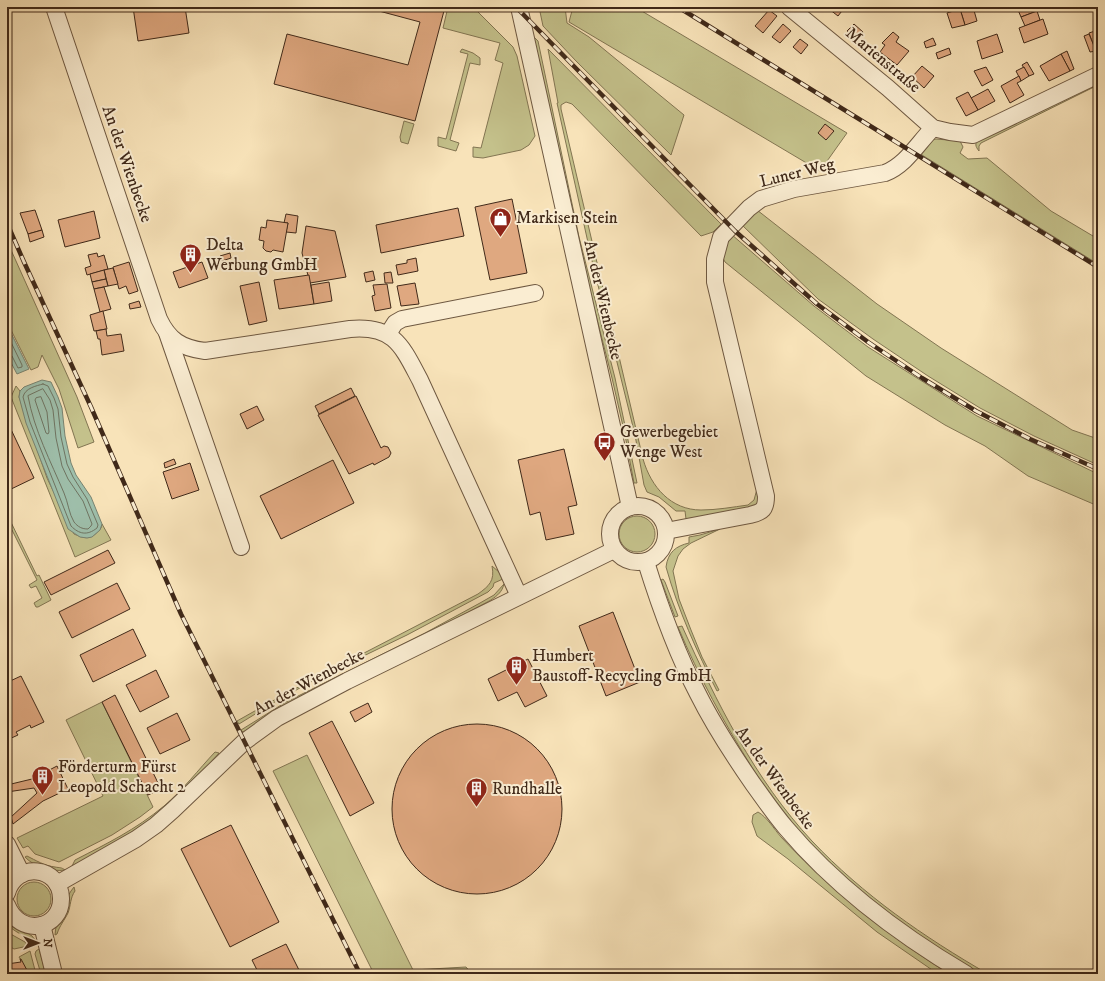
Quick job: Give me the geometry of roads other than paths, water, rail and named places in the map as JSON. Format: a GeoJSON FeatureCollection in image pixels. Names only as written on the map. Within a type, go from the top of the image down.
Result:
{"type":"FeatureCollection","features":[{"type":"Feature","properties":{"kind":"street","name":"An der Wienbecke"},"geometry":{"type":"LineString","coordinates":[[54,7],[157,311],[166,331],[241,547]]}},
{"type":"Feature","properties":{"kind":"street","name":"An der Wienbecke"},"geometry":{"type":"LineString","coordinates":[[519,7],[630,507]]}},
{"type":"Feature","properties":{"kind":"street","name":"Marienstraße"},"geometry":{"type":"LineString","coordinates":[[789,7],[888,88],[933,128]]}},
{"type":"Feature","properties":{"kind":"street"},"geometry":{"type":"LineString","coordinates":[[933,128],[973,135],[1098,75]]}},
{"type":"Feature","properties":{"kind":"street","name":"Luner Weg"},"geometry":{"type":"LineString","coordinates":[[666,531],[750,515],[762,510],[766,506],[766,496],[715,282],[714,259],[721,237],[749,208],[761,199],[794,189],[892,171],[907,159],[933,128]]}},
{"type":"Feature","properties":{"kind":"street"},"geometry":{"type":"LineString","coordinates":[[388,334],[395,323],[402,319],[535,293]]}},
{"type":"Feature","properties":{"kind":"street","name":"An der Wienbecke"},"geometry":{"type":"LineString","coordinates":[[166,331],[182,346],[205,351],[350,329],[371,329],[388,334],[405,350],[519,596]]}},
{"type":"Feature","properties":{"kind":"street"},"geometry":{"type":"LineString","coordinates":[[640,506],[650,508],[658,514],[664,522],[666,531],[664,547],[653,559],[646,562],[637,563],[628,561],[614,550],[610,542],[609,533],[611,524],[622,511],[630,507],[640,506]]}},
{"type":"Feature","properties":{"kind":"street","name":"An der Wienbecke"},"geometry":{"type":"LineString","coordinates":[[57,884],[136,839],[156,825],[244,742],[277,718],[519,596],[614,550]]}},
{"type":"Feature","properties":{"kind":"street","name":"An der Wienbecke"},"geometry":{"type":"LineString","coordinates":[[646,562],[673,639],[698,695],[731,752],[780,822],[809,853],[887,922],[966,974]]}},
{"type":"Feature","properties":{"kind":"street"},"geometry":{"type":"LineString","coordinates":[[7,844],[22,874]]}},
{"type":"Feature","properties":{"kind":"street"},"geometry":{"type":"LineString","coordinates":[[7,893],[9,886],[14,879],[29,871],[37,871],[45,873],[52,878],[61,892],[62,900],[56,916],[42,925],[33,926],[16,920],[10,913],[7,905]]}},
{"type":"Feature","properties":{"kind":"street"},"geometry":{"type":"LineString","coordinates":[[42,925],[54,974]]}},
{"type":"Feature","properties":{"kind":"water"},"geometry":{"type":"Polygon","coordinates":[[[9,329],[29,369],[17,374],[7,355],[7,330],[9,329]]]}},
{"type":"Feature","properties":{"kind":"water"},"geometry":{"type":"Polygon","coordinates":[[[42,380],[51,382],[58,397],[62,408],[65,436],[71,463],[76,475],[91,497],[102,524],[100,530],[92,537],[80,537],[68,529],[26,423],[19,397],[20,391],[24,387],[42,380]]]}},
{"type":"Feature","properties":{"kind":"railway"},"geometry":{"type":"LineString","coordinates":[[516,7],[735,231],[817,304],[868,342],[922,378],[976,411],[1030,439],[1098,469]]}},
{"type":"Feature","properties":{"kind":"railway"},"geometry":{"type":"LineString","coordinates":[[678,7],[1098,267]]}},
{"type":"Feature","properties":{"kind":"railway"},"geometry":{"type":"LineString","coordinates":[[7,223],[91,407],[181,614],[360,974]]}},
{"type":"Feature","properties":{"kind":"place","name":"Markisen Stein"},"geometry":{"type":"Point","coordinates":[500,238]}},
{"type":"Feature","properties":{"kind":"place","name":"Delta Werbung GmbH"},"geometry":{"type":"Point","coordinates":[191,274]}},
{"type":"Feature","properties":{"kind":"place","name":"Gewerbegebiet Wenge West"},"geometry":{"type":"Point","coordinates":[604,462]}},
{"type":"Feature","properties":{"kind":"place","name":"Humbert Baustoff-Recycling GmbH"},"geometry":{"type":"Point","coordinates":[516,686]}},
{"type":"Feature","properties":{"kind":"place","name":"Förderturm Fürst Leopold Schacht 2"},"geometry":{"type":"Point","coordinates":[42,796]}},
{"type":"Feature","properties":{"kind":"place","name":"Rundhalle"},"geometry":{"type":"Point","coordinates":[477,808]}}]}
